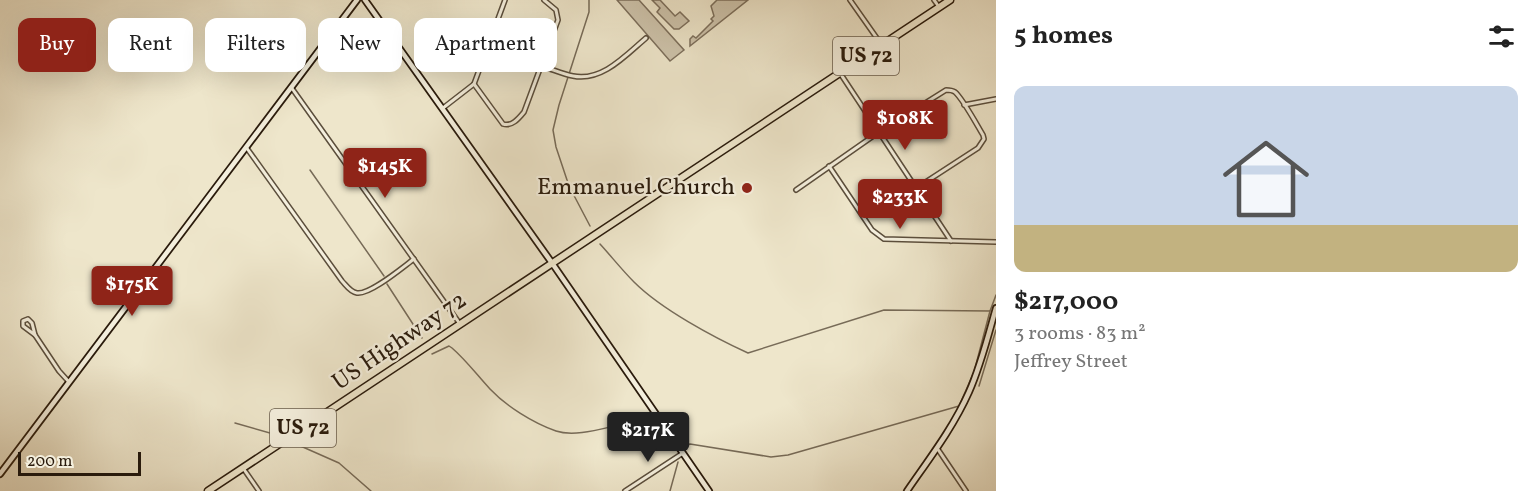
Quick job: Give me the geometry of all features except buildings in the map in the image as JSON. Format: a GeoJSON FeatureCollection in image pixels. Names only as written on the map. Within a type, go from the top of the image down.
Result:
{"type":"FeatureCollection","features":[{"type":"Feature","properties":{"kind":"highway","name":"US 72"},"geometry":{"type":"LineString","coordinates":[[552,263],[950,0]]}},
{"type":"Feature","properties":{"kind":"highway","name":"US Highway 72"},"geometry":{"type":"LineString","coordinates":[[208,491],[552,263]]}},
{"type":"Feature","properties":{"kind":"street"},"geometry":{"type":"LineString","coordinates":[[0,474],[357,0]]}},
{"type":"Feature","properties":{"kind":"street"},"geometry":{"type":"LineString","coordinates":[[365,0],[552,263],[710,491]]}},
{"type":"Feature","properties":{"kind":"street"},"geometry":{"type":"LineString","coordinates":[[443,108],[474,84],[505,0]]}},
{"type":"Feature","properties":{"kind":"street"},"geometry":{"type":"LineString","coordinates":[[544,0],[555,10],[557,23]]}},
{"type":"Feature","properties":{"kind":"street"},"geometry":{"type":"LineString","coordinates":[[850,0],[882,45]]}},
{"type":"Feature","properties":{"kind":"street"},"geometry":{"type":"LineString","coordinates":[[934,0],[939,7]]}},
{"type":"Feature","properties":{"kind":"street"},"geometry":{"type":"LineString","coordinates":[[557,71],[572,76],[587,77],[602,72],[646,38]]}},
{"type":"Feature","properties":{"kind":"street"},"geometry":{"type":"LineString","coordinates":[[474,84],[503,124],[507,126],[524,112],[539,72]]}},
{"type":"Feature","properties":{"kind":"street"},"geometry":{"type":"LineString","coordinates":[[840,73],[918,187],[951,241]]}},
{"type":"Feature","properties":{"kind":"street"},"geometry":{"type":"LineString","coordinates":[[291,87],[460,324]]}},
{"type":"Feature","properties":{"kind":"street"},"geometry":{"type":"LineString","coordinates":[[796,190],[879,132],[946,90],[955,93],[983,135],[982,144],[918,187]]}},
{"type":"Feature","properties":{"kind":"street"},"geometry":{"type":"LineString","coordinates":[[964,105],[996,99]]}},
{"type":"Feature","properties":{"kind":"street"},"geometry":{"type":"LineString","coordinates":[[246,147],[342,281],[353,291],[358,293],[368,291],[414,259]]}},
{"type":"Feature","properties":{"kind":"street"},"geometry":{"type":"LineString","coordinates":[[830,166],[872,230],[880,237],[899,241],[996,242]]}},
{"type":"Feature","properties":{"kind":"street"},"geometry":{"type":"LineString","coordinates":[[907,491],[937,448],[969,392],[996,308]]}},
{"type":"Feature","properties":{"kind":"street"},"geometry":{"type":"LineString","coordinates":[[35,335],[32,323],[28,319],[23,321],[23,326],[35,335],[69,382]]}},
{"type":"Feature","properties":{"kind":"street"},"geometry":{"type":"LineString","coordinates":[[937,448],[966,491]]}},
{"type":"Feature","properties":{"kind":"street"},"geometry":{"type":"LineString","coordinates":[[625,491],[683,453]]}},
{"type":"Feature","properties":{"kind":"street"},"geometry":{"type":"LineString","coordinates":[[243,468],[259,491]]}},
{"type":"Feature","properties":{"kind":"shaded area"},"geometry":{"type":"Polygon","coordinates":[[[617,0],[639,0],[684,50],[670,61],[617,0]]]}},
{"type":"Feature","properties":{"kind":"shaded area"},"geometry":{"type":"Polygon","coordinates":[[[652,0],[660,0],[675,16],[680,12],[689,21],[679,29],[674,29],[657,12],[660,8],[652,0]]]}},
{"type":"Feature","properties":{"kind":"shaded area"},"geometry":{"type":"Polygon","coordinates":[[[717,0],[748,0],[690,46],[690,39],[693,36],[696,38],[713,21],[711,6],[717,0]]]}},
{"type":"Feature","properties":{"kind":"waterway"},"geometry":{"type":"LineString","coordinates":[[589,0],[589,12],[553,130],[569,186],[590,226]]}},
{"type":"Feature","properties":{"kind":"waterway"},"geometry":{"type":"LineString","coordinates":[[310,170],[384,276]]}},
{"type":"Feature","properties":{"kind":"waterway"},"geometry":{"type":"LineString","coordinates":[[600,244],[634,282],[658,302],[704,331],[748,353],[884,310],[990,311],[996,295]]}},
{"type":"Feature","properties":{"kind":"waterway"},"geometry":{"type":"LineString","coordinates":[[387,284],[422,338]]}},
{"type":"Feature","properties":{"kind":"waterway"},"geometry":{"type":"LineString","coordinates":[[684,447],[690,444],[771,457],[788,455],[959,406],[974,372],[990,311]]}},
{"type":"Feature","properties":{"kind":"waterway"},"geometry":{"type":"LineString","coordinates":[[979,386],[996,330]]}},
{"type":"Feature","properties":{"kind":"waterway"},"geometry":{"type":"LineString","coordinates":[[432,354],[449,346],[504,402],[547,428],[568,433],[581,433],[623,424],[647,422],[656,424],[662,429],[676,450]]}},
{"type":"Feature","properties":{"kind":"waterway"},"geometry":{"type":"LineString","coordinates":[[235,423],[277,435]]}},
{"type":"Feature","properties":{"kind":"waterway"},"geometry":{"type":"LineString","coordinates":[[296,444],[339,463],[371,491]]}},
{"type":"Feature","properties":{"kind":"waterway"},"geometry":{"type":"LineString","coordinates":[[670,491],[678,462]]}},
{"type":"Feature","properties":{"kind":"place","name":"Emmanuel Church"},"geometry":{"type":"Point","coordinates":[747,188]}}]}
